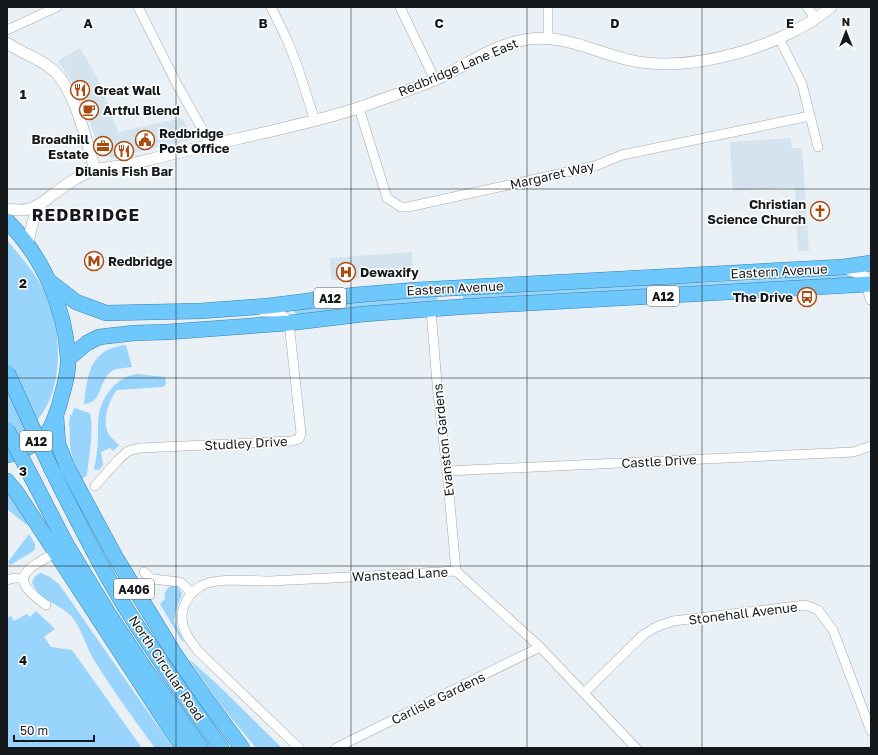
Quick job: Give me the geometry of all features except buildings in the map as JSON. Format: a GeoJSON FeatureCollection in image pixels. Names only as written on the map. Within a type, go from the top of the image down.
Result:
{"type":"FeatureCollection","features":[{"type":"Feature","properties":{"kind":"highway","name":"A12"},"geometry":{"type":"LineString","coordinates":[[7,221],[38,260],[50,281],[61,314],[68,359],[66,380],[56,416],[47,433],[24,450],[7,455]]}},
{"type":"Feature","properties":{"kind":"highway","name":"Eastern Avenue"},"geometry":{"type":"LineString","coordinates":[[50,281],[76,302],[106,314],[200,311],[268,306],[355,295],[416,290],[843,267],[871,263]]}},
{"type":"Feature","properties":{"kind":"highway","name":"Eastern Avenue"},"geometry":{"type":"LineString","coordinates":[[68,359],[87,343],[99,338],[134,333],[289,323],[364,314],[870,289]]}},
{"type":"Feature","properties":{"kind":"highway","name":"North Circular Road"},"geometry":{"type":"LineString","coordinates":[[7,372],[51,468],[84,534],[124,605],[221,748]]}},
{"type":"Feature","properties":{"kind":"highway","name":"A406"},"geometry":{"type":"LineString","coordinates":[[56,416],[58,444],[65,462],[78,490],[116,558],[174,653],[242,748]]}},
{"type":"Feature","properties":{"kind":"highway","name":"North Circular Road"},"geometry":{"type":"LineString","coordinates":[[7,430],[66,544],[108,613],[201,748]]}},
{"type":"Feature","properties":{"kind":"highway"},"geometry":{"type":"LineString","coordinates":[[7,481],[17,493],[184,748]]}},
{"type":"Feature","properties":{"kind":"street"},"geometry":{"type":"LineString","coordinates":[[7,30],[57,7]]}},
{"type":"Feature","properties":{"kind":"street"},"geometry":{"type":"LineString","coordinates":[[138,7],[178,86],[211,145]]}},
{"type":"Feature","properties":{"kind":"street"},"geometry":{"type":"LineString","coordinates":[[271,7],[297,65],[315,121]]}},
{"type":"Feature","properties":{"kind":"street"},"geometry":{"type":"LineString","coordinates":[[400,7],[435,80]]}},
{"type":"Feature","properties":{"kind":"street"},"geometry":{"type":"LineString","coordinates":[[548,7],[548,38]]}},
{"type":"Feature","properties":{"kind":"street"},"geometry":{"type":"LineString","coordinates":[[807,7],[816,19]]}},
{"type":"Feature","properties":{"kind":"street","name":"Redbridge Lane East"},"geometry":{"type":"LineString","coordinates":[[7,209],[30,209],[41,204],[80,176],[95,170],[123,166],[315,121],[359,108],[435,80],[505,44],[531,39],[548,38],[579,44],[627,59],[649,64],[678,64],[732,54],[780,38],[816,19],[830,7]]}},
{"type":"Feature","properties":{"kind":"street"},"geometry":{"type":"LineString","coordinates":[[780,38],[802,84],[818,147]]}},
{"type":"Feature","properties":{"kind":"street"},"geometry":{"type":"LineString","coordinates":[[7,43],[52,69],[64,82],[78,115],[95,170]]}},
{"type":"Feature","properties":{"kind":"street","name":"Margaret Way"},"geometry":{"type":"LineString","coordinates":[[359,108],[387,198],[401,207],[408,207],[595,166],[622,155],[810,116]]}},
{"type":"Feature","properties":{"kind":"street","name":"Redbridge Lane East"},"geometry":{"type":"LineString","coordinates":[[28,247],[31,225],[41,204]]}},
{"type":"Feature","properties":{"kind":"street"},"geometry":{"type":"LineString","coordinates":[[843,267],[861,273],[866,278],[870,289]]}},
{"type":"Feature","properties":{"kind":"street","name":"Evanston Gardens"},"geometry":{"type":"LineString","coordinates":[[431,310],[456,571]]}},
{"type":"Feature","properties":{"kind":"street"},"geometry":{"type":"LineString","coordinates":[[200,311],[280,314],[286,317],[289,323]]}},
{"type":"Feature","properties":{"kind":"street","name":"Studley Drive"},"geometry":{"type":"LineString","coordinates":[[95,486],[122,456],[128,451],[140,448],[292,441],[299,439],[300,433],[289,323]]}},
{"type":"Feature","properties":{"kind":"street","name":"Castle Drive"},"geometry":{"type":"LineString","coordinates":[[447,470],[853,452],[871,446]]}},
{"type":"Feature","properties":{"kind":"street"},"geometry":{"type":"LineString","coordinates":[[46,605],[28,590],[24,585],[23,578],[24,573],[31,567],[55,553]]}},
{"type":"Feature","properties":{"kind":"street","name":"Wanstead Lane"},"geometry":{"type":"LineString","coordinates":[[191,593],[201,586],[214,582],[270,581],[456,571],[540,648],[584,693],[630,747]]}},
{"type":"Feature","properties":{"kind":"street"},"geometry":{"type":"LineString","coordinates":[[144,572],[152,579],[180,582],[186,587],[191,593],[185,602],[182,611],[183,622],[186,633],[198,651],[298,748]]}},
{"type":"Feature","properties":{"kind":"street"},"geometry":{"type":"LineString","coordinates":[[8,580],[23,578]]}},
{"type":"Feature","properties":{"kind":"street","name":"Stonehall Avenue"},"geometry":{"type":"LineString","coordinates":[[584,693],[643,635],[656,627],[674,621],[805,605],[818,610],[833,630],[871,731]]}},
{"type":"Feature","properties":{"kind":"street","name":"Carlisle Gardens"},"geometry":{"type":"LineString","coordinates":[[336,748],[540,648]]}},
{"type":"Feature","properties":{"kind":"shaded area"},"geometry":{"type":"Polygon","coordinates":[[[80,48],[98,79],[118,132],[182,118],[194,139],[112,158],[100,152],[89,119],[75,86],[58,61],[80,48]]]}},
{"type":"Feature","properties":{"kind":"shaded area"},"geometry":{"type":"Polygon","coordinates":[[[791,138],[792,148],[802,148],[809,251],[798,251],[795,187],[733,191],[730,142],[791,138]]]}},
{"type":"Feature","properties":{"kind":"shaded area"},"geometry":{"type":"Polygon","coordinates":[[[7,240],[33,273],[46,295],[53,314],[57,335],[58,357],[56,378],[50,399],[40,417],[26,431],[7,441],[7,240]]]}},
{"type":"Feature","properties":{"kind":"shaded area"},"geometry":{"type":"Polygon","coordinates":[[[412,252],[413,275],[331,280],[330,258],[412,252]]]}},
{"type":"Feature","properties":{"kind":"shaded area"},"geometry":{"type":"Polygon","coordinates":[[[855,273],[860,277],[463,301],[463,291],[694,278],[702,283],[855,273]]]}},
{"type":"Feature","properties":{"kind":"shaded area"},"geometry":{"type":"Polygon","coordinates":[[[437,294],[438,303],[298,315],[293,309],[294,308],[437,294]]]}},
{"type":"Feature","properties":{"kind":"shaded area"},"geometry":{"type":"Polygon","coordinates":[[[126,345],[132,367],[116,369],[110,372],[95,399],[84,404],[89,373],[93,365],[104,352],[114,347],[126,345]]]}},
{"type":"Feature","properties":{"kind":"shaded area"},"geometry":{"type":"Polygon","coordinates":[[[137,374],[165,377],[166,384],[163,387],[117,390],[109,404],[106,415],[106,425],[108,432],[119,445],[113,451],[110,448],[101,452],[103,465],[99,470],[94,469],[98,446],[98,418],[103,401],[111,389],[120,381],[126,377],[137,374]]]}},
{"type":"Feature","properties":{"kind":"shaded area"},"geometry":{"type":"Polygon","coordinates":[[[74,408],[90,413],[91,421],[87,475],[82,479],[73,460],[70,448],[70,415],[72,415],[74,408]]]}},
{"type":"Feature","properties":{"kind":"shaded area"},"geometry":{"type":"Polygon","coordinates":[[[7,492],[20,510],[28,526],[7,509],[7,492]]]}},
{"type":"Feature","properties":{"kind":"shaded area"},"geometry":{"type":"Polygon","coordinates":[[[29,534],[35,544],[35,549],[10,565],[8,562],[29,534]]]}},
{"type":"Feature","properties":{"kind":"shaded area"},"geometry":{"type":"Polygon","coordinates":[[[41,573],[50,577],[59,584],[173,748],[155,748],[101,671],[91,655],[79,627],[72,617],[35,589],[32,582],[35,576],[41,573]]]}},
{"type":"Feature","properties":{"kind":"shaded area"},"geometry":{"type":"Polygon","coordinates":[[[172,585],[177,586],[182,593],[174,621],[184,642],[160,604],[165,599],[166,591],[172,585]]]}},
{"type":"Feature","properties":{"kind":"shaded area"},"geometry":{"type":"Polygon","coordinates":[[[36,611],[55,629],[44,637],[51,647],[72,650],[142,748],[7,748],[7,618],[11,616],[14,621],[27,614],[30,617],[36,611]]]}},
{"type":"Feature","properties":{"kind":"shaded area"},"geometry":{"type":"Polygon","coordinates":[[[189,659],[219,686],[282,748],[256,748],[219,703],[189,659]]]}},
{"type":"Feature","properties":{"kind":"place","name":"Great Wall"},"geometry":{"type":"Point","coordinates":[80,90]}},
{"type":"Feature","properties":{"kind":"place","name":"Artful Blend"},"geometry":{"type":"Point","coordinates":[89,110]}},
{"type":"Feature","properties":{"kind":"place","name":"Redbridge Post Office"},"geometry":{"type":"Point","coordinates":[145,140]}},
{"type":"Feature","properties":{"kind":"place","name":"Broadhill Estate"},"geometry":{"type":"Point","coordinates":[103,146]}},
{"type":"Feature","properties":{"kind":"place","name":"Dilanis Fish Bar"},"geometry":{"type":"Point","coordinates":[124,151]}},
{"type":"Feature","properties":{"kind":"place","name":"Christian Science Church"},"geometry":{"type":"Point","coordinates":[820,211]}},
{"type":"Feature","properties":{"kind":"place","name":"Redbridge"},"geometry":{"type":"Point","coordinates":[94,261]}},
{"type":"Feature","properties":{"kind":"place","name":"Dewaxify"},"geometry":{"type":"Point","coordinates":[346,272]}},
{"type":"Feature","properties":{"kind":"place","name":"The Drive"},"geometry":{"type":"Point","coordinates":[807,297]}},
{"type":"Feature","properties":{"kind":"district","name":"REDBRIDGE"},"geometry":{"type":"Point","coordinates":[86,214]}}]}
